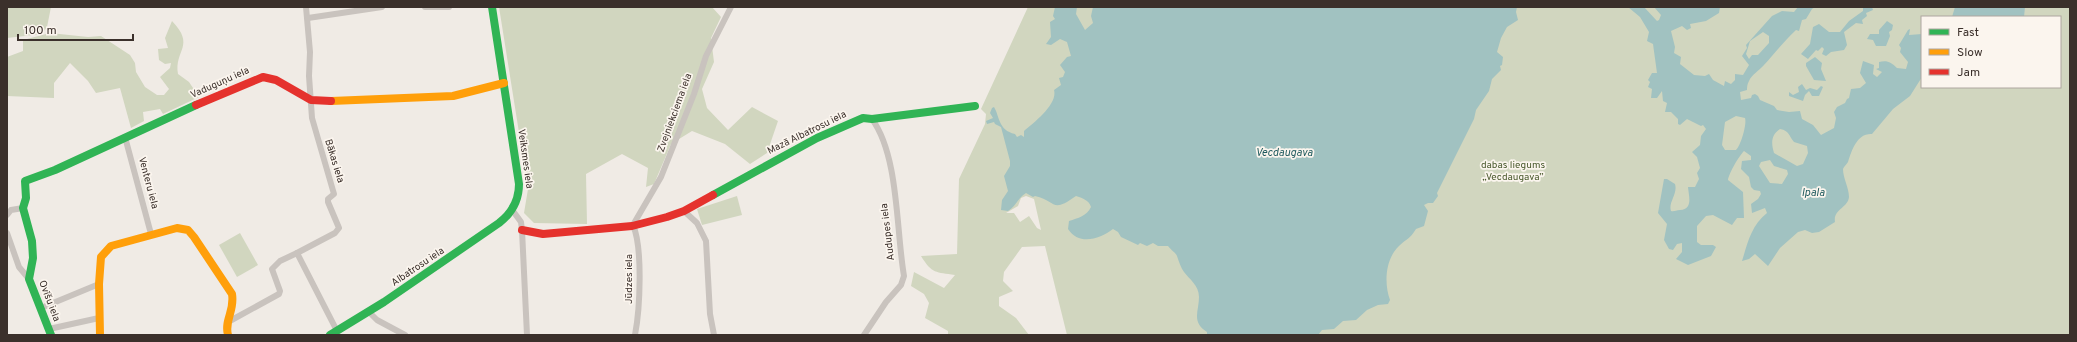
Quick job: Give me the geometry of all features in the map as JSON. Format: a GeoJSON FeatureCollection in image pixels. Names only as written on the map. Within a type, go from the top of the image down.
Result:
{"type":"FeatureCollection","features":[{"type":"Feature","properties":{"kind":"street","name":"Bākas iela"},"geometry":{"type":"LineString","coordinates":[[297,253],[335,233],[339,228],[328,202],[328,199],[334,194],[315,133],[311,100],[308,18],[306,7]]}},
{"type":"Feature","properties":{"kind":"street"},"geometry":{"type":"LineString","coordinates":[[308,18],[382,7]]}},
{"type":"Feature","properties":{"kind":"street"},"geometry":{"type":"LineString","coordinates":[[425,7],[449,7]]}},
{"type":"Feature","properties":{"kind":"street","name":"Veiksmes iela"},"geometry":{"type":"LineString","coordinates":[[492,7],[519,184],[520,194],[513,211]]}},
{"type":"Feature","properties":{"kind":"street","name":"Zvejniekciema iela"},"geometry":{"type":"LineString","coordinates":[[633,224],[661,177],[694,94],[706,56],[731,7]]}},
{"type":"Feature","properties":{"kind":"street","name":"Vaduguņu iela"},"geometry":{"type":"LineString","coordinates":[[25,181],[55,170],[125,137],[263,77],[276,80],[311,100],[332,101],[453,96],[504,83]]}},
{"type":"Feature","properties":{"kind":"street","name":"Mazā Albatrosu iela"},"geometry":{"type":"LineString","coordinates":[[684,211],[817,138],[858,120],[975,106]]}},
{"type":"Feature","properties":{"kind":"street","name":"Audupes iela"},"geometry":{"type":"LineString","coordinates":[[864,335],[886,302],[901,285],[904,276],[889,159],[880,129],[872,119]]}},
{"type":"Feature","properties":{"kind":"street","name":"Venteru iela"},"geometry":{"type":"LineString","coordinates":[[125,137],[151,234]]}},
{"type":"Feature","properties":{"kind":"street","name":"Ovīšu iela"},"geometry":{"type":"LineString","coordinates":[[25,181],[26,198],[23,208],[32,241],[33,258],[29,280],[50,332]]}},
{"type":"Feature","properties":{"kind":"street"},"geometry":{"type":"LineString","coordinates":[[7,215],[10,210],[23,208]]}},
{"type":"Feature","properties":{"kind":"street"},"geometry":{"type":"LineString","coordinates":[[513,211],[521,222],[522,230],[527,335]]}},
{"type":"Feature","properties":{"kind":"street","name":"Albatrosu iela"},"geometry":{"type":"LineString","coordinates":[[333,333],[369,312],[499,223],[513,211]]}},
{"type":"Feature","properties":{"kind":"street"},"geometry":{"type":"LineString","coordinates":[[522,230],[530,233],[543,234],[633,224],[668,218],[684,211],[697,223],[706,241],[710,314],[714,335]]}},
{"type":"Feature","properties":{"kind":"street","name":"Jūdzes iela"},"geometry":{"type":"LineString","coordinates":[[633,224],[637,234],[639,251],[639,304],[635,335]]}},
{"type":"Feature","properties":{"kind":"street"},"geometry":{"type":"LineString","coordinates":[[100,335],[99,284],[102,257],[111,246],[177,228],[188,230],[232,294],[234,305],[226,327],[228,335]]}},
{"type":"Feature","properties":{"kind":"street"},"geometry":{"type":"LineString","coordinates":[[7,233],[19,267],[29,280]]}},
{"type":"Feature","properties":{"kind":"street"},"geometry":{"type":"LineString","coordinates":[[228,322],[279,294],[280,291],[272,269],[280,262],[297,253],[333,333]]}},
{"type":"Feature","properties":{"kind":"street"},"geometry":{"type":"LineString","coordinates":[[40,308],[99,284]]}},
{"type":"Feature","properties":{"kind":"street"},"geometry":{"type":"LineString","coordinates":[[369,312],[377,320],[405,335]]}},
{"type":"Feature","properties":{"kind":"street"},"geometry":{"type":"LineString","coordinates":[[50,332],[99,318]]}},
{"type":"Feature","properties":{"kind":"green space"},"geometry":{"type":"Polygon","coordinates":[[[7,7],[51,7],[47,27],[42,34],[7,38],[7,7]]]}},
{"type":"Feature","properties":{"kind":"green space"},"geometry":{"type":"Polygon","coordinates":[[[499,7],[712,7],[721,17],[711,38],[714,62],[702,89],[707,108],[728,130],[752,107],[778,121],[767,153],[750,164],[725,144],[692,131],[671,144],[654,184],[646,187],[648,168],[622,154],[586,174],[587,224],[534,223],[524,213],[528,189],[499,7]]]}},
{"type":"Feature","properties":{"kind":"green space","name":"dabas liegums „Vecdaugava”"},"geometry":{"type":"Polygon","coordinates":[[[1028,7],[2070,7],[2070,335],[1067,335],[1045,246],[1022,247],[1004,272],[1003,281],[1013,291],[999,297],[999,306],[1016,318],[1029,335],[948,335],[948,331],[925,318],[929,303],[924,294],[911,286],[914,272],[944,288],[955,275],[935,271],[928,266],[921,256],[957,254],[959,179],[985,124],[986,114],[981,109],[1028,7]],[[1026,196],[1021,198],[1018,206],[1006,213],[1014,213],[1020,222],[1029,216],[1037,228],[1041,230],[1034,199],[1026,196]]]}},
{"type":"Feature","properties":{"kind":"green space"},"geometry":{"type":"Polygon","coordinates":[[[172,21],[179,29],[183,42],[179,59],[178,74],[189,82],[199,97],[163,114],[160,109],[143,112],[144,121],[131,128],[120,88],[96,93],[88,81],[70,63],[54,83],[54,98],[7,96],[7,57],[23,51],[23,40],[50,33],[88,37],[101,36],[130,55],[135,63],[136,72],[145,87],[157,95],[164,95],[169,89],[160,77],[170,68],[171,63],[165,64],[159,60],[158,49],[168,48],[165,38],[172,21]]]}},
{"type":"Feature","properties":{"kind":"green space"},"geometry":{"type":"Polygon","coordinates":[[[737,196],[742,215],[702,225],[697,209],[737,196]]]}},
{"type":"Feature","properties":{"kind":"green space"},"geometry":{"type":"Polygon","coordinates":[[[240,233],[258,265],[237,277],[219,245],[240,233]]]}},
{"type":"Feature","properties":{"kind":"water","name":"Vecdaugava"},"geometry":{"type":"Polygon","coordinates":[[[1055,7],[1077,7],[1076,14],[1085,30],[1093,23],[1091,16],[1093,7],[1517,7],[1516,12],[1518,20],[1507,27],[1501,38],[1497,52],[1503,57],[1502,65],[1500,66],[1501,70],[1492,79],[1489,91],[1476,110],[1474,119],[1437,193],[1438,196],[1433,203],[1424,205],[1428,211],[1424,226],[1416,229],[1410,237],[1394,251],[1388,265],[1387,272],[1387,287],[1390,300],[1388,304],[1378,305],[1367,310],[1356,320],[1343,321],[1334,329],[1322,330],[1318,335],[1207,335],[1207,332],[1202,328],[1197,320],[1199,293],[1186,275],[1176,255],[1168,246],[1158,246],[1153,243],[1147,246],[1140,243],[1138,245],[1121,237],[1118,232],[1113,229],[1096,238],[1078,238],[1068,229],[1069,221],[1085,215],[1091,207],[1087,201],[1076,196],[1062,204],[1054,205],[1042,198],[1035,196],[1033,197],[1026,193],[1008,211],[1001,210],[1002,200],[1008,191],[1004,176],[1010,166],[1010,161],[1001,127],[994,122],[987,124],[986,121],[993,118],[990,113],[994,107],[1000,123],[1005,130],[1015,134],[1017,137],[1021,135],[1024,137],[1024,131],[1045,112],[1053,101],[1054,90],[1061,85],[1059,78],[1063,77],[1065,72],[1060,65],[1067,57],[1071,56],[1067,42],[1060,39],[1051,45],[1046,44],[1051,37],[1050,22],[1055,19],[1053,16],[1055,7]]]}},
{"type":"Feature","properties":{"kind":"water","name":"Ipala"},"geometry":{"type":"Polygon","coordinates":[[[1628,7],[1644,7],[1657,21],[1661,15],[1654,7],[1720,7],[1719,13],[1706,21],[1690,24],[1691,28],[1687,30],[1682,26],[1671,31],[1675,47],[1674,53],[1681,57],[1680,64],[1694,75],[1705,76],[1709,74],[1713,80],[1724,86],[1725,81],[1731,84],[1735,80],[1735,74],[1743,75],[1749,65],[1742,56],[1747,48],[1746,45],[1772,16],[1782,11],[1794,12],[1798,7],[1815,7],[1806,19],[1802,20],[1799,31],[1796,30],[1752,76],[1748,83],[1747,90],[1740,92],[1741,100],[1751,98],[1752,95],[1755,94],[1760,100],[1774,106],[1777,110],[1789,112],[1800,111],[1802,119],[1813,125],[1821,135],[1834,128],[1836,118],[1834,112],[1837,107],[1845,103],[1849,98],[1851,89],[1860,88],[1866,83],[1860,73],[1863,61],[1874,65],[1873,74],[1877,77],[1882,72],[1876,69],[1879,68],[1879,62],[1887,61],[1897,68],[1906,69],[1908,62],[1900,52],[1901,48],[1899,45],[1910,29],[1909,35],[1921,34],[1921,79],[1910,96],[1893,109],[1872,134],[1862,136],[1856,143],[1848,162],[1843,169],[1849,194],[1848,201],[1836,214],[1835,222],[1819,232],[1812,233],[1805,230],[1798,232],[1780,248],[1768,266],[1755,254],[1749,259],[1742,261],[1748,241],[1757,223],[1767,213],[1765,208],[1752,213],[1751,204],[1758,199],[1761,194],[1760,191],[1754,190],[1751,187],[1749,177],[1741,169],[1742,161],[1751,160],[1751,156],[1744,151],[1734,165],[1728,180],[1743,192],[1744,218],[1737,218],[1732,225],[1713,215],[1706,216],[1697,226],[1697,242],[1701,245],[1713,245],[1716,247],[1711,256],[1688,265],[1676,259],[1682,252],[1682,243],[1677,244],[1673,250],[1669,249],[1664,240],[1667,224],[1658,213],[1664,179],[1667,179],[1675,184],[1676,188],[1670,208],[1671,211],[1684,209],[1689,205],[1688,187],[1695,187],[1699,179],[1697,173],[1700,168],[1697,157],[1692,152],[1700,145],[1701,136],[1706,129],[1703,125],[1701,126],[1687,119],[1680,125],[1678,124],[1678,119],[1671,112],[1665,112],[1667,103],[1663,101],[1662,91],[1657,98],[1651,98],[1652,89],[1648,87],[1650,82],[1648,80],[1652,73],[1657,73],[1653,44],[1647,41],[1649,32],[1640,17],[1628,7]],[[1763,32],[1750,41],[1746,54],[1749,59],[1752,55],[1758,55],[1769,43],[1769,36],[1763,32]],[[1736,116],[1725,122],[1722,145],[1725,150],[1736,150],[1740,144],[1745,125],[1745,118],[1736,116]],[[1780,129],[1777,131],[1772,140],[1774,153],[1797,166],[1803,164],[1808,153],[1807,146],[1794,142],[1786,131],[1780,129]],[[1770,160],[1761,162],[1759,166],[1770,183],[1782,184],[1788,174],[1787,170],[1774,166],[1770,160]]]}},
{"type":"Feature","properties":{"kind":"water"},"geometry":{"type":"Polygon","coordinates":[[[1863,7],[1872,7],[1873,10],[1866,13],[1867,16],[1862,20],[1863,24],[1856,23],[1844,32],[1847,45],[1844,50],[1831,52],[1826,56],[1822,54],[1824,49],[1822,47],[1818,51],[1816,50],[1808,59],[1801,54],[1810,44],[1813,27],[1819,24],[1829,32],[1840,32],[1849,21],[1863,11],[1863,7]]]}},
{"type":"Feature","properties":{"kind":"water"},"geometry":{"type":"Polygon","coordinates":[[[1955,7],[2025,7],[2024,16],[1952,16],[1955,7]]]}},
{"type":"Feature","properties":{"kind":"water"},"geometry":{"type":"Polygon","coordinates":[[[1887,21],[1893,25],[1892,30],[1889,32],[1890,36],[1886,46],[1876,46],[1873,40],[1867,39],[1870,34],[1879,34],[1879,30],[1887,21]]]}},
{"type":"Feature","properties":{"kind":"water"},"geometry":{"type":"Polygon","coordinates":[[[1815,57],[1822,63],[1821,69],[1826,81],[1814,80],[1806,66],[1806,63],[1815,57]]]}},
{"type":"Feature","properties":{"kind":"water"},"geometry":{"type":"Polygon","coordinates":[[[1802,84],[1806,90],[1810,88],[1817,90],[1821,86],[1823,87],[1819,96],[1812,96],[1809,91],[1805,95],[1803,101],[1789,96],[1789,92],[1793,95],[1799,92],[1798,87],[1802,84]]]}},
{"type":"Feature","properties":{"kind":"traffic: fast"},"geometry":{"type":"LineString","coordinates":[[330,335],[384,302],[499,223],[508,215],[514,206],[518,196],[519,184],[492,7]]}},
{"type":"Feature","properties":{"kind":"traffic: fast"},"geometry":{"type":"LineString","coordinates":[[51,335],[29,279],[33,258],[32,241],[23,208],[26,198],[25,181],[55,170],[196,105]]}},
{"type":"Feature","properties":{"kind":"traffic: fast"},"geometry":{"type":"LineString","coordinates":[[713,195],[817,138],[863,118],[872,119],[975,106]]}},
{"type":"Feature","properties":{"kind":"traffic: slow"},"geometry":{"type":"LineString","coordinates":[[331,101],[453,96],[504,83]]}},
{"type":"Feature","properties":{"kind":"traffic: slow"},"geometry":{"type":"LineString","coordinates":[[100,335],[99,284],[101,257],[111,246],[177,228],[188,230],[194,237],[232,294],[233,300],[227,325],[228,335]]}},
{"type":"Feature","properties":{"kind":"traffic: jam"},"geometry":{"type":"LineString","coordinates":[[196,105],[263,77],[276,80],[311,100],[331,101]]}},
{"type":"Feature","properties":{"kind":"traffic: jam"},"geometry":{"type":"LineString","coordinates":[[522,230],[543,234],[632,226],[684,211],[713,195]]}}]}
